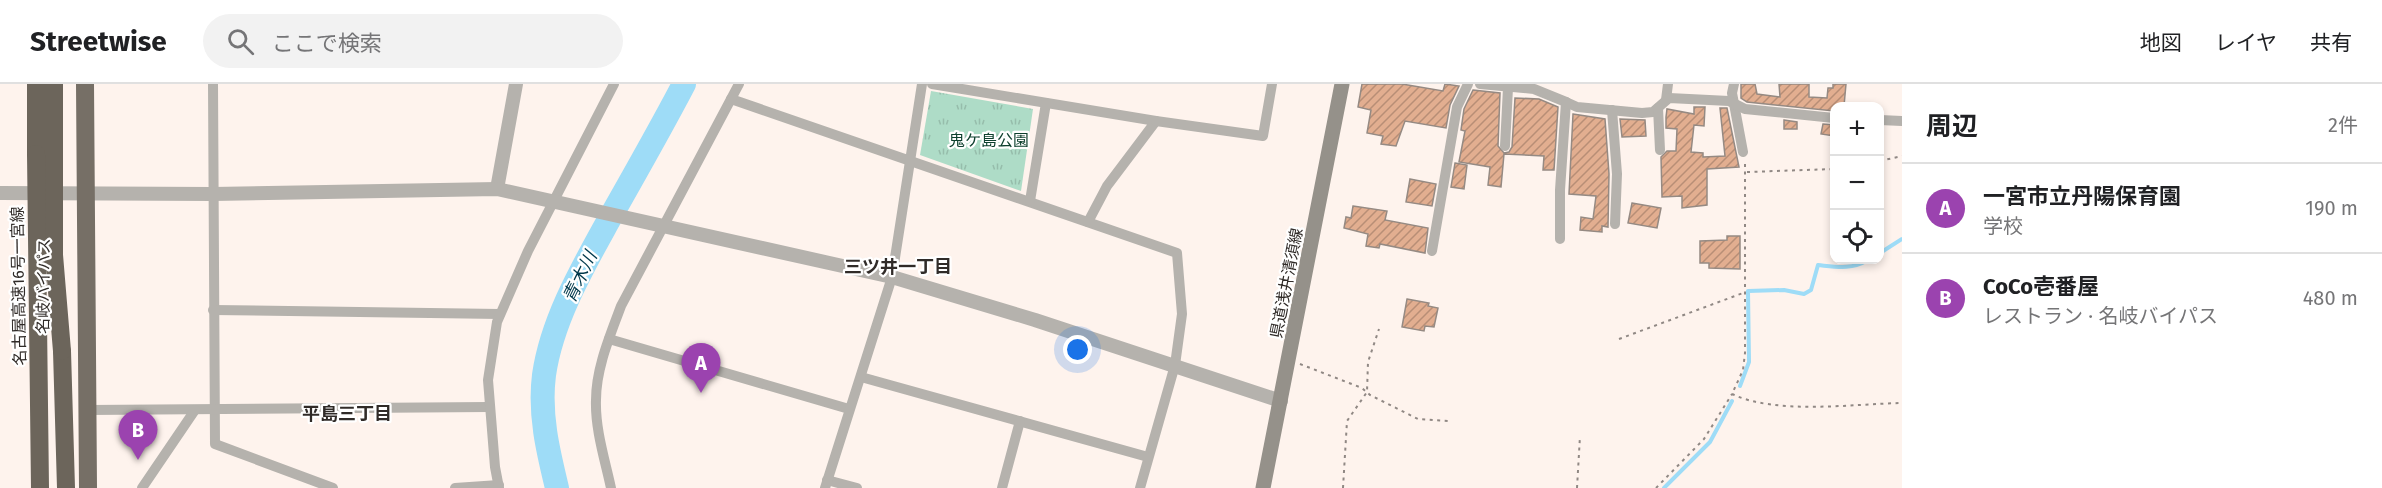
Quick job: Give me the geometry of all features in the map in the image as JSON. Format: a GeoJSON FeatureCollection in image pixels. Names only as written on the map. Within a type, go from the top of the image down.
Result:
{"type":"FeatureCollection","features":[{"type":"Feature","properties":{"kind":"highway","name":"名古屋高速16号一宮線"},"geometry":{"type":"LineString","coordinates":[[36,84],[39,488]]}},
{"type":"Feature","properties":{"kind":"highway","name":"名岐バイパス"},"geometry":{"type":"LineString","coordinates":[[39,488],[45,193],[43,84]]}},
{"type":"Feature","properties":{"kind":"highway"},"geometry":{"type":"LineString","coordinates":[[54,84],[54,255],[62,351]]}},
{"type":"Feature","properties":{"kind":"highway"},"geometry":{"type":"LineString","coordinates":[[64,84],[62,351],[66,488]]}},
{"type":"Feature","properties":{"kind":"highway"},"geometry":{"type":"LineString","coordinates":[[85,84],[87,488]]}},
{"type":"Feature","properties":{"kind":"main road","name":"県道浅井清須線"},"geometry":{"type":"LineString","coordinates":[[1263,488],[1342,84]]}},
{"type":"Feature","properties":{"kind":"street"},"geometry":{"type":"LineString","coordinates":[[213,84],[215,444],[333,488]]}},
{"type":"Feature","properties":{"kind":"street"},"geometry":{"type":"LineString","coordinates":[[498,189],[516,84]]}},
{"type":"Feature","properties":{"kind":"street"},"geometry":{"type":"LineString","coordinates":[[455,488],[499,487],[488,380],[500,314],[528,251],[561,202],[614,84]]}},
{"type":"Feature","properties":{"kind":"street"},"geometry":{"type":"LineString","coordinates":[[611,488],[596,401],[600,369],[609,339],[621,306],[739,84]]}},
{"type":"Feature","properties":{"kind":"street"},"geometry":{"type":"LineString","coordinates":[[857,488],[826,484],[892,277],[922,84]]}},
{"type":"Feature","properties":{"kind":"street"},"geometry":{"type":"LineString","coordinates":[[932,84],[1263,136],[1272,84]]}},
{"type":"Feature","properties":{"kind":"street"},"geometry":{"type":"LineString","coordinates":[[1432,251],[1457,107],[1468,84]]}},
{"type":"Feature","properties":{"kind":"street"},"geometry":{"type":"LineString","coordinates":[[1480,84],[1508,88],[1535,87],[1577,107],[1642,113],[1662,104],[1729,101],[1745,109],[1830,118]]}},
{"type":"Feature","properties":{"kind":"street"},"geometry":{"type":"LineString","coordinates":[[1660,150],[1662,104],[1668,84]]}},
{"type":"Feature","properties":{"kind":"street"},"geometry":{"type":"LineString","coordinates":[[1734,84],[1732,93],[1737,106],[1743,152]]}},
{"type":"Feature","properties":{"kind":"street"},"geometry":{"type":"LineString","coordinates":[[1504,146],[1508,88]]}},
{"type":"Feature","properties":{"kind":"street"},"geometry":{"type":"LineString","coordinates":[[730,99],[1177,253],[1182,314],[1175,365],[1140,488]]}},
{"type":"Feature","properties":{"kind":"street"},"geometry":{"type":"LineString","coordinates":[[1560,239],[1560,190],[1566,102]]}},
{"type":"Feature","properties":{"kind":"street"},"geometry":{"type":"LineString","coordinates":[[1030,201],[1046,103]]}},
{"type":"Feature","properties":{"kind":"street"},"geometry":{"type":"LineString","coordinates":[[1612,110],[1617,174],[1615,224]]}},
{"type":"Feature","properties":{"kind":"street"},"geometry":{"type":"LineString","coordinates":[[1884,120],[1902,121]]}},
{"type":"Feature","properties":{"kind":"street"},"geometry":{"type":"LineString","coordinates":[[1088,222],[1107,186],[1156,121]]}},
{"type":"Feature","properties":{"kind":"street"},"geometry":{"type":"LineString","coordinates":[[0,193],[213,194],[498,189],[892,277],[1175,365],[1281,401]]}},
{"type":"Feature","properties":{"kind":"street"},"geometry":{"type":"LineString","coordinates":[[213,310],[500,314]]}},
{"type":"Feature","properties":{"kind":"street"},"geometry":{"type":"LineString","coordinates":[[609,339],[849,409]]}},
{"type":"Feature","properties":{"kind":"street"},"geometry":{"type":"LineString","coordinates":[[861,377],[1148,457]]}},
{"type":"Feature","properties":{"kind":"street"},"geometry":{"type":"LineString","coordinates":[[88,410],[489,407]]}},
{"type":"Feature","properties":{"kind":"street"},"geometry":{"type":"LineString","coordinates":[[142,488],[195,410]]}},
{"type":"Feature","properties":{"kind":"street"},"geometry":{"type":"LineString","coordinates":[[1002,488],[1020,421]]}},
{"type":"Feature","properties":{"kind":"path"},"geometry":{"type":"LineString","coordinates":[[1656,488],[1704,439],[1732,393],[1743,369],[1746,172],[1743,152]]}},
{"type":"Feature","properties":{"kind":"path"},"geometry":{"type":"LineString","coordinates":[[1884,161],[1902,156]]}},
{"type":"Feature","properties":{"kind":"path"},"geometry":{"type":"LineString","coordinates":[[1746,172],[1830,169]]}},
{"type":"Feature","properties":{"kind":"path"},"geometry":{"type":"LineString","coordinates":[[1620,339],[1744,292]]}},
{"type":"Feature","properties":{"kind":"path"},"geometry":{"type":"LineString","coordinates":[[1343,488],[1347,421],[1367,392],[1368,362],[1379,329]]}},
{"type":"Feature","properties":{"kind":"path"},"geometry":{"type":"LineString","coordinates":[[1289,360],[1362,388],[1418,419],[1448,421]]}},
{"type":"Feature","properties":{"kind":"path"},"geometry":{"type":"LineString","coordinates":[[1732,393],[1747,401],[1786,406],[1902,403]]}},
{"type":"Feature","properties":{"kind":"path"},"geometry":{"type":"LineString","coordinates":[[1577,488],[1580,436]]}},
{"type":"Feature","properties":{"kind":"green space","name":"鬼ケ島公園"},"geometry":{"type":"Polygon","coordinates":[[[931,91],[1033,109],[1021,191],[920,155],[931,91]]]}},
{"type":"Feature","properties":{"kind":"building"},"geometry":{"type":"Polygon","coordinates":[[[1362,84],[1402,84],[1443,91],[1445,84],[1459,86],[1450,105],[1446,128],[1405,121],[1396,146],[1381,144],[1383,136],[1367,133],[1371,110],[1358,107],[1362,84]]]}},
{"type":"Feature","properties":{"kind":"building"},"geometry":{"type":"Polygon","coordinates":[[[1741,84],[1755,84],[1757,94],[1780,97],[1779,84],[1809,84],[1809,97],[1827,98],[1828,88],[1833,88],[1833,84],[1846,84],[1844,102],[1830,102],[1830,111],[1747,102],[1741,98],[1741,84]]]}},
{"type":"Feature","properties":{"kind":"building"},"geometry":{"type":"Polygon","coordinates":[[[1473,90],[1500,93],[1498,146],[1504,153],[1509,152],[1512,147],[1515,98],[1539,99],[1558,107],[1554,170],[1543,170],[1544,156],[1504,154],[1501,187],[1488,185],[1490,167],[1459,162],[1465,131],[1461,130],[1464,109],[1473,90]]]}},
{"type":"Feature","properties":{"kind":"building"},"geometry":{"type":"Polygon","coordinates":[[[1694,107],[1705,107],[1704,126],[1694,125],[1691,152],[1703,153],[1703,157],[1725,156],[1720,108],[1727,108],[1739,167],[1707,169],[1707,205],[1682,208],[1682,196],[1662,197],[1661,157],[1667,151],[1676,151],[1677,129],[1666,128],[1667,109],[1694,114],[1694,107]]]}},
{"type":"Feature","properties":{"kind":"building"},"geometry":{"type":"Polygon","coordinates":[[[1573,114],[1605,119],[1609,174],[1608,227],[1602,226],[1602,232],[1580,230],[1581,217],[1593,219],[1596,196],[1569,194],[1573,114]]]}},
{"type":"Feature","properties":{"kind":"building"},"geometry":{"type":"Polygon","coordinates":[[[1620,119],[1645,120],[1646,136],[1622,137],[1620,119]]]}},
{"type":"Feature","properties":{"kind":"building"},"geometry":{"type":"Polygon","coordinates":[[[1784,120],[1797,122],[1797,129],[1784,129],[1784,120]]]}},
{"type":"Feature","properties":{"kind":"building"},"geometry":{"type":"Polygon","coordinates":[[[1823,124],[1830,125],[1830,135],[1821,134],[1823,124]]]}},
{"type":"Feature","properties":{"kind":"building"},"geometry":{"type":"Polygon","coordinates":[[[1455,163],[1467,165],[1464,189],[1451,187],[1455,163]]]}},
{"type":"Feature","properties":{"kind":"building"},"geometry":{"type":"Polygon","coordinates":[[[1410,179],[1436,184],[1432,206],[1406,202],[1410,179]]]}},
{"type":"Feature","properties":{"kind":"building"},"geometry":{"type":"Polygon","coordinates":[[[1632,203],[1661,208],[1657,228],[1628,223],[1632,203]]]}},
{"type":"Feature","properties":{"kind":"building"},"geometry":{"type":"Polygon","coordinates":[[[1353,206],[1387,211],[1385,220],[1428,228],[1425,253],[1380,244],[1379,248],[1366,246],[1368,234],[1344,228],[1346,217],[1351,218],[1353,206]]]}},
{"type":"Feature","properties":{"kind":"building"},"geometry":{"type":"Polygon","coordinates":[[[1727,236],[1740,236],[1740,269],[1709,268],[1709,263],[1700,263],[1700,241],[1727,240],[1727,236]]]}},
{"type":"Feature","properties":{"kind":"building"},"geometry":{"type":"Polygon","coordinates":[[[1407,299],[1429,303],[1428,306],[1438,308],[1434,327],[1425,326],[1424,331],[1402,327],[1407,299]]]}},
{"type":"Feature","properties":{"kind":"waterway","name":"青木川"},"geometry":{"type":"LineString","coordinates":[[557,488],[548,446],[543,404],[544,375],[554,333],[580,273],[684,84]]}},
{"type":"Feature","properties":{"kind":"waterway"},"geometry":{"type":"LineString","coordinates":[[1884,250],[1902,239]]}},
{"type":"Feature","properties":{"kind":"waterway"},"geometry":{"type":"LineString","coordinates":[[1740,386],[1749,362],[1748,291],[1784,290],[1804,294],[1811,290],[1818,265],[1850,267],[1859,264]]}},
{"type":"Feature","properties":{"kind":"waterway"},"geometry":{"type":"LineString","coordinates":[[1664,488],[1710,442],[1732,401]]}},
{"type":"Feature","properties":{"kind":"place","name":"一宮市立丹陽保育園"},"geometry":{"type":"Point","coordinates":[701,393]}},
{"type":"Feature","properties":{"kind":"place","name":"CoCo壱番屋"},"geometry":{"type":"Point","coordinates":[138,460]}},
{"type":"Feature","properties":{"kind":"district","name":"三ツ井一丁目"},"geometry":{"type":"Point","coordinates":[898,267]}},
{"type":"Feature","properties":{"kind":"district","name":"平島三丁目"},"geometry":{"type":"Point","coordinates":[347,414]}}]}
